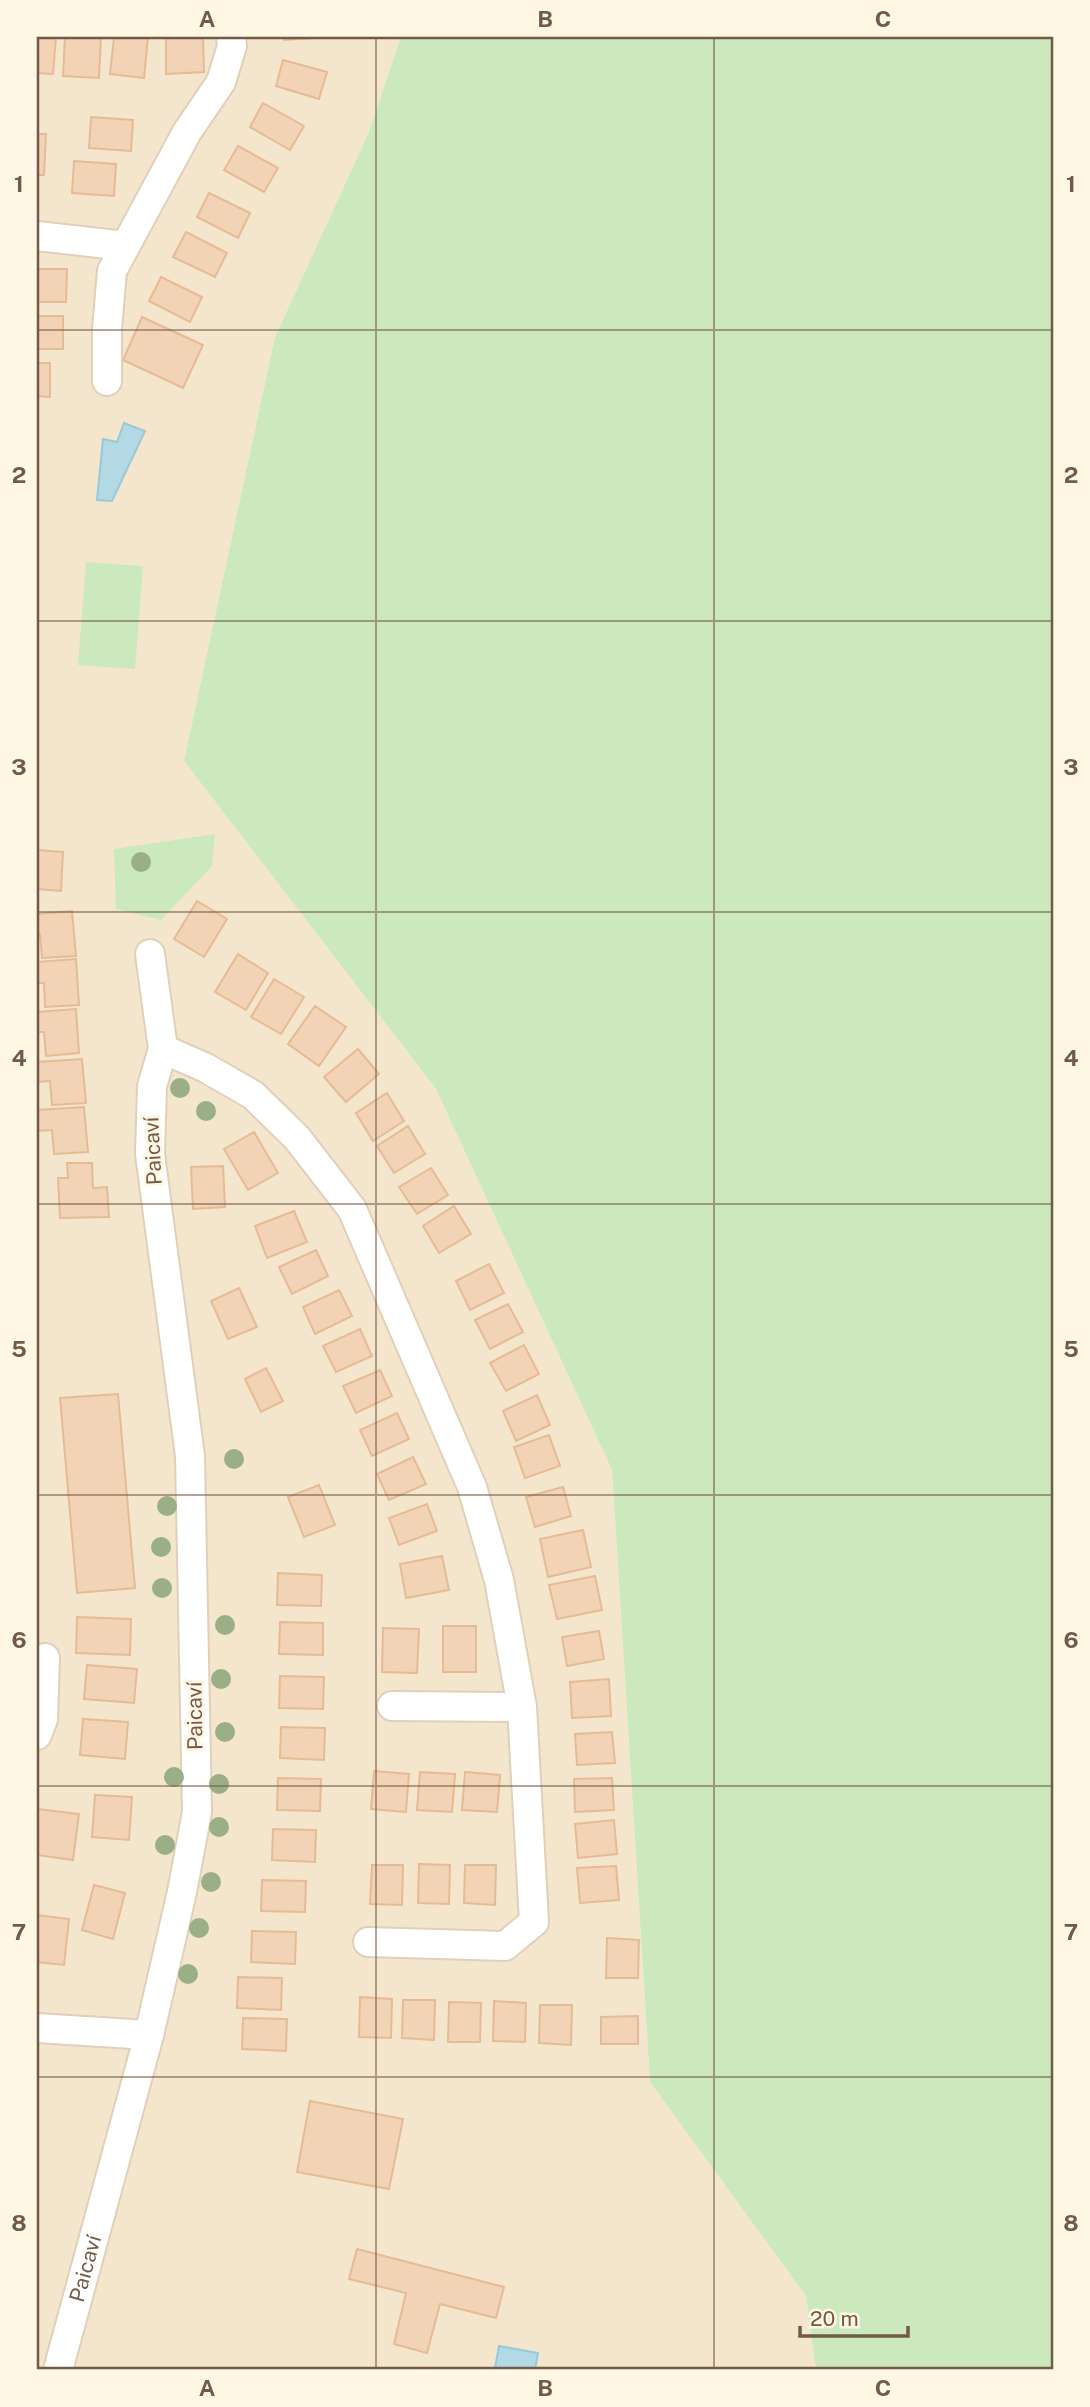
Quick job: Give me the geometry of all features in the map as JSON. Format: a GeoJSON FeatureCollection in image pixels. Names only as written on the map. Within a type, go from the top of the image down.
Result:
{"type":"FeatureCollection","features":[{"type":"Feature","properties":{"kind":"street"},"geometry":{"type":"LineString","coordinates":[[107,381],[107,329],[112,271],[187,131],[221,82],[232,46],[231,37]]}},
{"type":"Feature","properties":{"kind":"street"},"geometry":{"type":"LineString","coordinates":[[37,236],[125,246]]}},
{"type":"Feature","properties":{"kind":"street","name":"Paicaví"},"geometry":{"type":"LineString","coordinates":[[58,2370],[149,2035],[182,1892],[197,1812],[190,1456],[150,1154],[152,1086],[163,1049],[150,954]]}},
{"type":"Feature","properties":{"kind":"street"},"geometry":{"type":"LineString","coordinates":[[163,1049],[206,1068],[253,1095],[297,1138],[352,1209],[472,1487],[499,1580],[522,1707],[534,1922],[505,1946],[368,1942]]}},
{"type":"Feature","properties":{"kind":"street"},"geometry":{"type":"LineString","coordinates":[[37,1735],[44,1719],[45,1658]]}},
{"type":"Feature","properties":{"kind":"street"},"geometry":{"type":"LineString","coordinates":[[392,1706],[522,1707]]}},
{"type":"Feature","properties":{"kind":"street"},"geometry":{"type":"LineString","coordinates":[[37,2028],[149,2035]]}},
{"type":"Feature","properties":{"kind":"shaded area"},"geometry":{"type":"Polygon","coordinates":[[[37,37],[401,37],[369,132],[275,337],[184,761],[436,1089],[612,1470],[650,2082],[806,2296],[816,2370],[37,2370],[37,37]]]}},
{"type":"Feature","properties":{"kind":"green space"},"geometry":{"type":"Polygon","coordinates":[[[401,37],[1053,37],[1053,2370],[816,2370],[806,2296],[650,2082],[612,1470],[436,1089],[184,761],[275,337],[369,132],[401,37]]]}},
{"type":"Feature","properties":{"kind":"green space"},"geometry":{"type":"Polygon","coordinates":[[[86,562],[143,566],[135,669],[78,665],[86,562]]]}},
{"type":"Feature","properties":{"kind":"green space"},"geometry":{"type":"Polygon","coordinates":[[[215,834],[212,866],[161,920],[116,909],[114,849],[215,834]]]}},
{"type":"Feature","properties":{"kind":"water"},"geometry":{"type":"Polygon","coordinates":[[[124,423],[145,431],[112,501],[97,500],[103,439],[117,442],[124,423]]]}},
{"type":"Feature","properties":{"kind":"water"},"geometry":{"type":"Polygon","coordinates":[[[499,2346],[538,2353],[535,2370],[495,2368],[499,2346]]]}},
{"type":"Feature","properties":{"kind":"building"},"geometry":{"type":"Polygon","coordinates":[[[37,37],[56,37],[53,74],[37,73],[37,37]]]}},
{"type":"Feature","properties":{"kind":"building"},"geometry":{"type":"Polygon","coordinates":[[[65,37],[101,37],[99,78],[63,76],[65,37]]]}},
{"type":"Feature","properties":{"kind":"building"},"geometry":{"type":"Polygon","coordinates":[[[114,37],[148,37],[144,78],[110,74],[114,37]]]}},
{"type":"Feature","properties":{"kind":"building"},"geometry":{"type":"Polygon","coordinates":[[[166,37],[203,37],[204,72],[166,74],[166,37]]]}},
{"type":"Feature","properties":{"kind":"building"},"geometry":{"type":"Polygon","coordinates":[[[284,37],[331,37],[284,40],[284,37]]]}},
{"type":"Feature","properties":{"kind":"building"},"geometry":{"type":"Polygon","coordinates":[[[283,60],[327,72],[319,99],[276,86],[283,60]]]}},
{"type":"Feature","properties":{"kind":"building"},"geometry":{"type":"Polygon","coordinates":[[[263,103],[304,126],[290,150],[250,127],[263,103]]]}},
{"type":"Feature","properties":{"kind":"building"},"geometry":{"type":"Polygon","coordinates":[[[91,117],[133,120],[131,151],[89,148],[91,117]]]}},
{"type":"Feature","properties":{"kind":"building"},"geometry":{"type":"Polygon","coordinates":[[[37,134],[46,134],[44,175],[37,175],[37,134]]]}},
{"type":"Feature","properties":{"kind":"building"},"geometry":{"type":"Polygon","coordinates":[[[238,146],[278,168],[264,192],[224,170],[238,146]]]}},
{"type":"Feature","properties":{"kind":"building"},"geometry":{"type":"Polygon","coordinates":[[[74,161],[116,164],[114,196],[72,193],[74,161]]]}},
{"type":"Feature","properties":{"kind":"building"},"geometry":{"type":"Polygon","coordinates":[[[209,193],[250,213],[238,238],[197,217],[209,193]]]}},
{"type":"Feature","properties":{"kind":"building"},"geometry":{"type":"Polygon","coordinates":[[[186,232],[227,253],[215,277],[173,257],[186,232]]]}},
{"type":"Feature","properties":{"kind":"building"},"geometry":{"type":"Polygon","coordinates":[[[37,269],[67,269],[66,302],[37,302],[37,269]]]}},
{"type":"Feature","properties":{"kind":"building"},"geometry":{"type":"Polygon","coordinates":[[[161,277],[202,297],[190,322],[149,301],[161,277]]]}},
{"type":"Feature","properties":{"kind":"building"},"geometry":{"type":"Polygon","coordinates":[[[37,316],[63,316],[63,349],[37,349],[37,316]]]}},
{"type":"Feature","properties":{"kind":"building"},"geometry":{"type":"Polygon","coordinates":[[[142,317],[203,345],[183,388],[123,360],[142,317]]]}},
{"type":"Feature","properties":{"kind":"building"},"geometry":{"type":"Polygon","coordinates":[[[37,363],[50,363],[50,397],[37,396],[37,363]]]}},
{"type":"Feature","properties":{"kind":"building"},"geometry":{"type":"Polygon","coordinates":[[[37,850],[63,852],[61,891],[37,889],[37,850]]]}},
{"type":"Feature","properties":{"kind":"building"},"geometry":{"type":"Polygon","coordinates":[[[197,901],[227,919],[204,957],[174,939],[197,901]]]}},
{"type":"Feature","properties":{"kind":"building"},"geometry":{"type":"Polygon","coordinates":[[[72,911],[76,956],[42,958],[40,934],[37,934],[37,914],[72,911]]]}},
{"type":"Feature","properties":{"kind":"building"},"geometry":{"type":"Polygon","coordinates":[[[238,954],[268,973],[246,1010],[215,992],[238,954]]]}},
{"type":"Feature","properties":{"kind":"building"},"geometry":{"type":"Polygon","coordinates":[[[76,959],[79,1005],[45,1007],[44,983],[37,983],[37,962],[76,959]]]}},
{"type":"Feature","properties":{"kind":"building"},"geometry":{"type":"Polygon","coordinates":[[[274,979],[304,997],[281,1034],[251,1017],[274,979]]]}},
{"type":"Feature","properties":{"kind":"building"},"geometry":{"type":"Polygon","coordinates":[[[315,1006],[346,1027],[319,1066],[288,1044],[315,1006]]]}},
{"type":"Feature","properties":{"kind":"building"},"geometry":{"type":"Polygon","coordinates":[[[76,1009],[79,1053],[46,1056],[44,1032],[37,1032],[37,1012],[76,1009]]]}},
{"type":"Feature","properties":{"kind":"building"},"geometry":{"type":"Polygon","coordinates":[[[358,1049],[379,1074],[346,1102],[324,1077],[358,1049]]]}},
{"type":"Feature","properties":{"kind":"building"},"geometry":{"type":"Polygon","coordinates":[[[82,1059],[86,1103],[52,1105],[50,1081],[37,1082],[37,1062],[82,1059]]]}},
{"type":"Feature","properties":{"kind":"building"},"geometry":{"type":"Polygon","coordinates":[[[387,1093],[404,1121],[373,1141],[356,1113],[387,1093]]]}},
{"type":"Feature","properties":{"kind":"building"},"geometry":{"type":"Polygon","coordinates":[[[84,1107],[88,1152],[54,1154],[52,1130],[37,1131],[37,1110],[84,1107]]]}},
{"type":"Feature","properties":{"kind":"building"},"geometry":{"type":"Polygon","coordinates":[[[408,1126],[425,1154],[394,1173],[377,1146],[408,1126]]]}},
{"type":"Feature","properties":{"kind":"building"},"geometry":{"type":"Polygon","coordinates":[[[254,1132],[278,1173],[248,1190],[224,1149],[254,1132]]]}},
{"type":"Feature","properties":{"kind":"building"},"geometry":{"type":"Polygon","coordinates":[[[67,1163],[92,1163],[93,1188],[107,1187],[109,1217],[60,1218],[58,1178],[68,1178],[67,1163]]]}},
{"type":"Feature","properties":{"kind":"building"},"geometry":{"type":"Polygon","coordinates":[[[223,1166],[225,1207],[193,1209],[191,1167],[223,1166]]]}},
{"type":"Feature","properties":{"kind":"building"},"geometry":{"type":"Polygon","coordinates":[[[431,1168],[448,1195],[417,1214],[399,1187],[431,1168]]]}},
{"type":"Feature","properties":{"kind":"building"},"geometry":{"type":"Polygon","coordinates":[[[454,1206],[471,1234],[439,1253],[423,1226],[454,1206]]]}},
{"type":"Feature","properties":{"kind":"building"},"geometry":{"type":"Polygon","coordinates":[[[294,1211],[307,1242],[267,1258],[255,1226],[294,1211]]]}},
{"type":"Feature","properties":{"kind":"building"},"geometry":{"type":"Polygon","coordinates":[[[316,1250],[328,1276],[292,1294],[279,1267],[316,1250]]]}},
{"type":"Feature","properties":{"kind":"building"},"geometry":{"type":"Polygon","coordinates":[[[489,1264],[504,1293],[470,1310],[456,1281],[489,1264]]]}},
{"type":"Feature","properties":{"kind":"building"},"geometry":{"type":"Polygon","coordinates":[[[239,1288],[257,1327],[228,1339],[211,1301],[239,1288]]]}},
{"type":"Feature","properties":{"kind":"building"},"geometry":{"type":"Polygon","coordinates":[[[339,1290],[352,1316],[315,1334],[303,1307],[339,1290]]]}},
{"type":"Feature","properties":{"kind":"building"},"geometry":{"type":"Polygon","coordinates":[[[508,1304],[523,1332],[490,1349],[475,1320],[508,1304]]]}},
{"type":"Feature","properties":{"kind":"building"},"geometry":{"type":"Polygon","coordinates":[[[360,1329],[372,1356],[336,1372],[323,1346],[360,1329]]]}},
{"type":"Feature","properties":{"kind":"building"},"geometry":{"type":"Polygon","coordinates":[[[524,1345],[539,1374],[506,1391],[490,1363],[524,1345]]]}},
{"type":"Feature","properties":{"kind":"building"},"geometry":{"type":"Polygon","coordinates":[[[266,1368],[283,1401],[261,1412],[245,1379],[266,1368]]]}},
{"type":"Feature","properties":{"kind":"building"},"geometry":{"type":"Polygon","coordinates":[[[380,1370],[392,1396],[356,1413],[343,1386],[380,1370]]]}},
{"type":"Feature","properties":{"kind":"building"},"geometry":{"type":"Polygon","coordinates":[[[118,1394],[135,1588],[77,1593],[60,1398],[118,1394]]]}},
{"type":"Feature","properties":{"kind":"building"},"geometry":{"type":"Polygon","coordinates":[[[537,1395],[550,1425],[516,1441],[503,1411],[537,1395]]]}},
{"type":"Feature","properties":{"kind":"building"},"geometry":{"type":"Polygon","coordinates":[[[397,1413],[409,1439],[372,1456],[360,1430],[397,1413]]]}},
{"type":"Feature","properties":{"kind":"building"},"geometry":{"type":"Polygon","coordinates":[[[549,1435],[560,1466],[525,1478],[514,1447],[549,1435]]]}},
{"type":"Feature","properties":{"kind":"building"},"geometry":{"type":"Polygon","coordinates":[[[413,1457],[426,1484],[389,1500],[377,1474],[413,1457]]]}},
{"type":"Feature","properties":{"kind":"building"},"geometry":{"type":"Polygon","coordinates":[[[319,1485],[335,1525],[304,1537],[288,1497],[319,1485]]]}},
{"type":"Feature","properties":{"kind":"building"},"geometry":{"type":"Polygon","coordinates":[[[563,1487],[571,1516],[535,1527],[526,1497],[563,1487]]]}},
{"type":"Feature","properties":{"kind":"building"},"geometry":{"type":"Polygon","coordinates":[[[427,1504],[437,1531],[399,1545],[389,1518],[427,1504]]]}},
{"type":"Feature","properties":{"kind":"building"},"geometry":{"type":"Polygon","coordinates":[[[583,1530],[591,1567],[548,1577],[540,1539],[583,1530]]]}},
{"type":"Feature","properties":{"kind":"building"},"geometry":{"type":"Polygon","coordinates":[[[442,1556],[449,1590],[406,1598],[400,1564],[442,1556]]]}},
{"type":"Feature","properties":{"kind":"building"},"geometry":{"type":"Polygon","coordinates":[[[278,1573],[322,1575],[321,1606],[277,1605],[278,1573]]]}},
{"type":"Feature","properties":{"kind":"building"},"geometry":{"type":"Polygon","coordinates":[[[595,1576],[602,1610],[557,1619],[549,1585],[595,1576]]]}},
{"type":"Feature","properties":{"kind":"building"},"geometry":{"type":"Polygon","coordinates":[[[77,1617],[131,1619],[130,1655],[76,1653],[77,1617]]]}},
{"type":"Feature","properties":{"kind":"building"},"geometry":{"type":"Polygon","coordinates":[[[280,1622],[323,1623],[323,1655],[279,1654],[280,1622]]]}},
{"type":"Feature","properties":{"kind":"building"},"geometry":{"type":"Polygon","coordinates":[[[443,1626],[476,1626],[476,1672],[443,1672],[443,1626]]]}},
{"type":"Feature","properties":{"kind":"building"},"geometry":{"type":"Polygon","coordinates":[[[383,1628],[419,1629],[417,1673],[382,1672],[383,1628]]]}},
{"type":"Feature","properties":{"kind":"building"},"geometry":{"type":"Polygon","coordinates":[[[599,1631],[604,1659],[567,1666],[562,1637],[599,1631]]]}},
{"type":"Feature","properties":{"kind":"building"},"geometry":{"type":"Polygon","coordinates":[[[87,1665],[137,1669],[134,1703],[84,1699],[87,1665]]]}},
{"type":"Feature","properties":{"kind":"building"},"geometry":{"type":"Polygon","coordinates":[[[280,1676],[324,1677],[323,1709],[279,1708],[280,1676]]]}},
{"type":"Feature","properties":{"kind":"building"},"geometry":{"type":"Polygon","coordinates":[[[609,1679],[611,1716],[572,1718],[570,1682],[609,1679]]]}},
{"type":"Feature","properties":{"kind":"building"},"geometry":{"type":"Polygon","coordinates":[[[83,1719],[128,1722],[125,1759],[80,1755],[83,1719]]]}},
{"type":"Feature","properties":{"kind":"building"},"geometry":{"type":"Polygon","coordinates":[[[281,1727],[325,1728],[324,1760],[280,1758],[281,1727]]]}},
{"type":"Feature","properties":{"kind":"building"},"geometry":{"type":"Polygon","coordinates":[[[612,1732],[615,1763],[577,1765],[575,1734],[612,1732]]]}},
{"type":"Feature","properties":{"kind":"building"},"geometry":{"type":"Polygon","coordinates":[[[374,1771],[409,1774],[406,1812],[371,1809],[374,1771]]]}},
{"type":"Feature","properties":{"kind":"building"},"geometry":{"type":"Polygon","coordinates":[[[420,1772],[455,1774],[452,1812],[417,1810],[420,1772]]]}},
{"type":"Feature","properties":{"kind":"building"},"geometry":{"type":"Polygon","coordinates":[[[465,1772],[500,1775],[497,1812],[462,1810],[465,1772]]]}},
{"type":"Feature","properties":{"kind":"building"},"geometry":{"type":"Polygon","coordinates":[[[278,1778],[321,1779],[320,1811],[277,1810],[278,1778]]]}},
{"type":"Feature","properties":{"kind":"building"},"geometry":{"type":"Polygon","coordinates":[[[612,1778],[614,1810],[575,1812],[574,1779],[612,1778]]]}},
{"type":"Feature","properties":{"kind":"building"},"geometry":{"type":"Polygon","coordinates":[[[95,1795],[132,1797],[129,1840],[92,1837],[95,1795]]]}},
{"type":"Feature","properties":{"kind":"building"},"geometry":{"type":"Polygon","coordinates":[[[38,1809],[79,1814],[73,1860],[37,1855],[38,1809]]]}},
{"type":"Feature","properties":{"kind":"building"},"geometry":{"type":"Polygon","coordinates":[[[614,1820],[617,1854],[578,1858],[575,1824],[614,1820]]]}},
{"type":"Feature","properties":{"kind":"building"},"geometry":{"type":"Polygon","coordinates":[[[273,1829],[316,1830],[315,1862],[272,1860],[273,1829]]]}},
{"type":"Feature","properties":{"kind":"building"},"geometry":{"type":"Polygon","coordinates":[[[419,1864],[450,1865],[449,1904],[418,1903],[419,1864]]]}},
{"type":"Feature","properties":{"kind":"building"},"geometry":{"type":"Polygon","coordinates":[[[372,1865],[403,1865],[402,1905],[370,1904],[372,1865]]]}},
{"type":"Feature","properties":{"kind":"building"},"geometry":{"type":"Polygon","coordinates":[[[465,1865],[496,1865],[495,1905],[464,1903],[465,1865]]]}},
{"type":"Feature","properties":{"kind":"building"},"geometry":{"type":"Polygon","coordinates":[[[616,1866],[619,1900],[580,1903],[577,1868],[616,1866]]]}},
{"type":"Feature","properties":{"kind":"building"},"geometry":{"type":"Polygon","coordinates":[[[262,1880],[306,1881],[305,1912],[261,1911],[262,1880]]]}},
{"type":"Feature","properties":{"kind":"building"},"geometry":{"type":"Polygon","coordinates":[[[94,1885],[125,1893],[113,1939],[82,1930],[94,1885]]]}},
{"type":"Feature","properties":{"kind":"building"},"geometry":{"type":"Polygon","coordinates":[[[37,1915],[69,1919],[64,1965],[37,1962],[37,1915]]]}},
{"type":"Feature","properties":{"kind":"building"},"geometry":{"type":"Polygon","coordinates":[[[252,1931],[296,1932],[295,1964],[251,1962],[252,1931]]]}},
{"type":"Feature","properties":{"kind":"building"},"geometry":{"type":"Polygon","coordinates":[[[607,1938],[639,1940],[638,1978],[606,1978],[607,1938]]]}},
{"type":"Feature","properties":{"kind":"building"},"geometry":{"type":"Polygon","coordinates":[[[238,1977],[282,1978],[281,2010],[237,2008],[238,1977]]]}},
{"type":"Feature","properties":{"kind":"building"},"geometry":{"type":"Polygon","coordinates":[[[360,1997],[392,1999],[391,2038],[359,2037],[360,1997]]]}},
{"type":"Feature","properties":{"kind":"building"},"geometry":{"type":"Polygon","coordinates":[[[403,2000],[435,2000],[434,2040],[402,2038],[403,2000]]]}},
{"type":"Feature","properties":{"kind":"building"},"geometry":{"type":"Polygon","coordinates":[[[494,2001],[526,2003],[525,2042],[493,2041],[494,2001]]]}},
{"type":"Feature","properties":{"kind":"building"},"geometry":{"type":"Polygon","coordinates":[[[449,2002],[481,2003],[480,2042],[448,2042],[449,2002]]]}},
{"type":"Feature","properties":{"kind":"building"},"geometry":{"type":"Polygon","coordinates":[[[540,2005],[572,2005],[571,2045],[539,2043],[540,2005]]]}},
{"type":"Feature","properties":{"kind":"building"},"geometry":{"type":"Polygon","coordinates":[[[638,2016],[638,2044],[601,2044],[601,2017],[638,2016]]]}},
{"type":"Feature","properties":{"kind":"building"},"geometry":{"type":"Polygon","coordinates":[[[243,2018],[287,2019],[286,2051],[242,2049],[243,2018]]]}},
{"type":"Feature","properties":{"kind":"building"},"geometry":{"type":"Polygon","coordinates":[[[310,2101],[403,2119],[389,2189],[297,2172],[310,2101]]]}},
{"type":"Feature","properties":{"kind":"building"},"geometry":{"type":"Polygon","coordinates":[[[357,2249],[504,2287],[496,2318],[440,2304],[427,2353],[394,2344],[406,2293],[349,2279],[357,2249]]]}}]}
